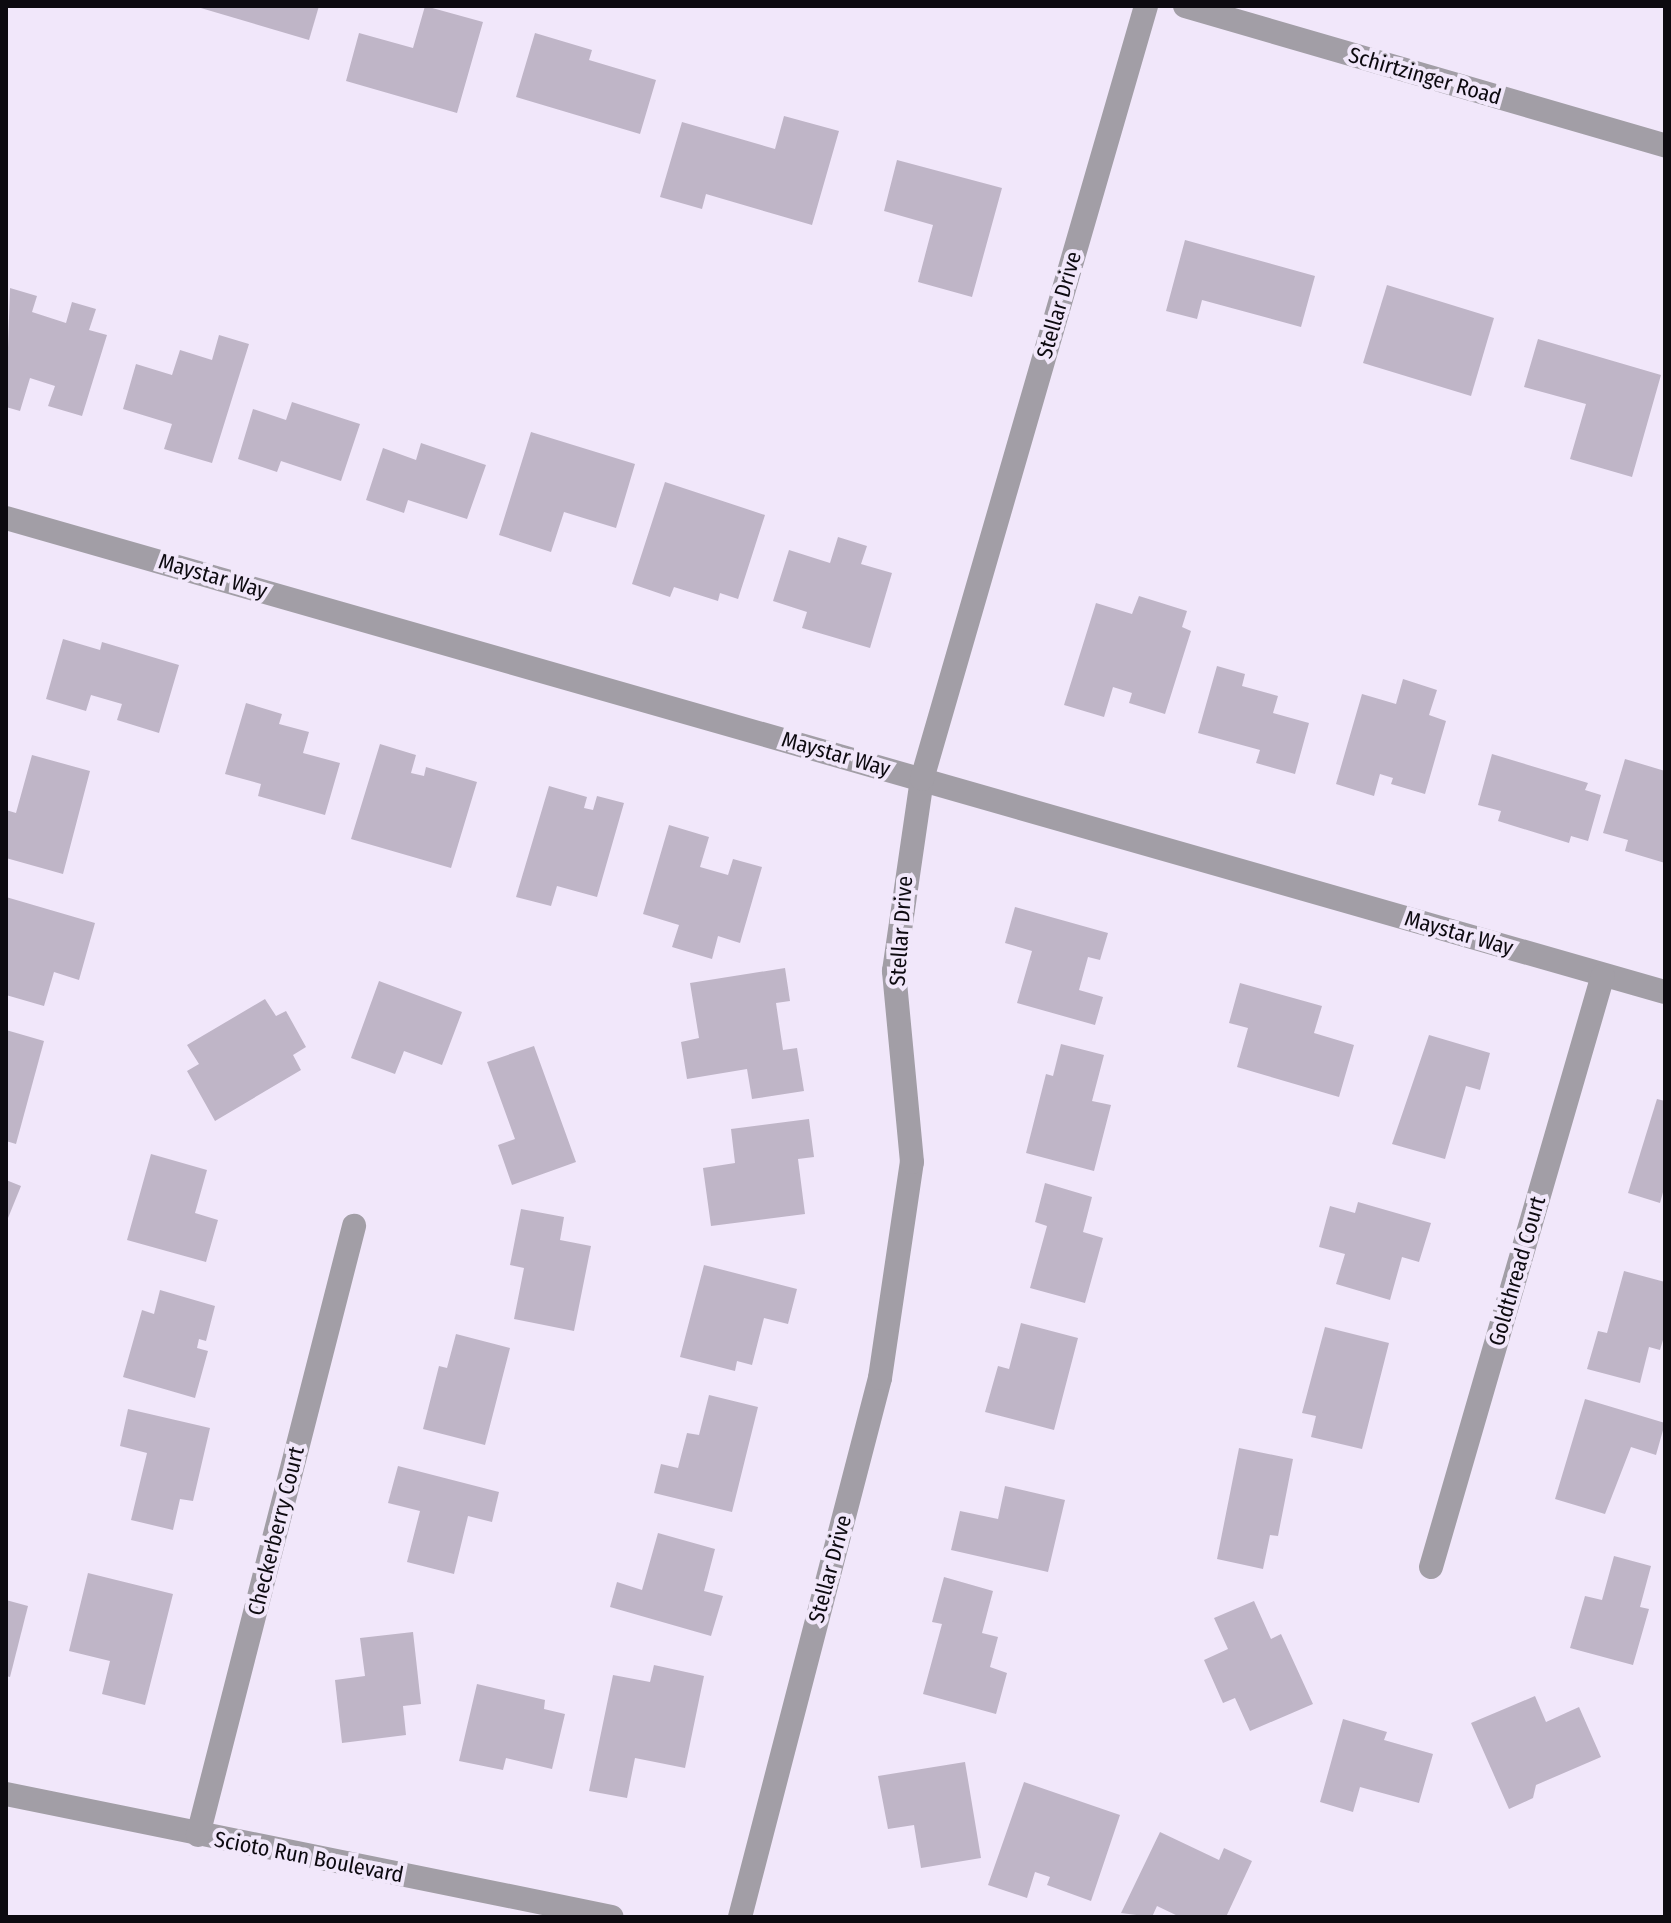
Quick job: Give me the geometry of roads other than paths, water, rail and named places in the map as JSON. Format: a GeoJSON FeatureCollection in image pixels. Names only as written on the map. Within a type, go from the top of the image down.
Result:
{"type":"FeatureCollection","features":[{"type":"Feature","properties":{"kind":"street","name":"Stellar Drive"},"geometry":{"type":"LineString","coordinates":[[740,1917],[880,1378],[912,1162],[894,971],[922,779],[1146,6]]}},
{"type":"Feature","properties":{"kind":"street","name":"Schirtzinger Road"},"geometry":{"type":"LineString","coordinates":[[1185,6],[1665,145]]}},
{"type":"Feature","properties":{"kind":"street","name":"Maystar Way"},"geometry":{"type":"LineString","coordinates":[[6,518],[1665,992]]}},
{"type":"Feature","properties":{"kind":"street","name":"Goldthread Court"},"geometry":{"type":"LineString","coordinates":[[1431,1567],[1603,975]]}},
{"type":"Feature","properties":{"kind":"street","name":"Checkerberry Court"},"geometry":{"type":"LineString","coordinates":[[198,1835],[354,1226]]}},
{"type":"Feature","properties":{"kind":"street","name":"Scioto Run Boulevard"},"geometry":{"type":"LineString","coordinates":[[6,1794],[612,1917]]}}]}
